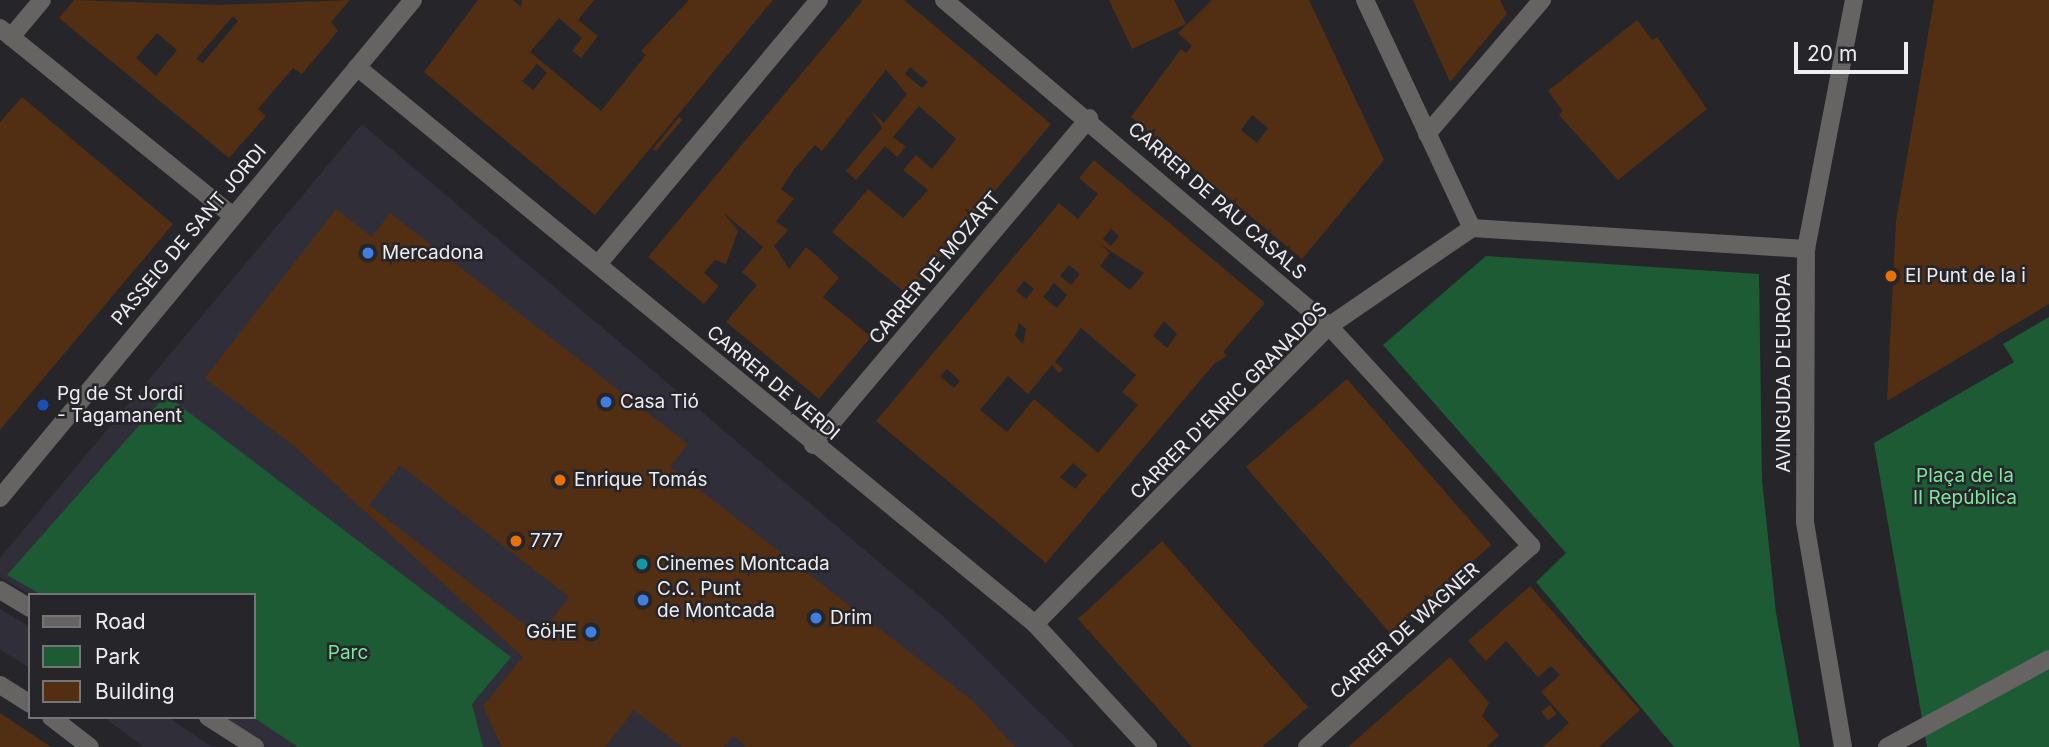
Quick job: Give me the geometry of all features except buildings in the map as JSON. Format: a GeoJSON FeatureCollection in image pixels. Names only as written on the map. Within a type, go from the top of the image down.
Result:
{"type":"FeatureCollection","features":[{"type":"Feature","properties":{"kind":"street"},"geometry":{"type":"LineString","coordinates":[[42,0],[5,32],[232,215]]}},
{"type":"Feature","properties":{"kind":"street","name":"PASSEIG DE SANT JORDI"},"geometry":{"type":"LineString","coordinates":[[0,498],[413,0]]}},
{"type":"Feature","properties":{"kind":"street"},"geometry":{"type":"LineString","coordinates":[[599,263],[819,0]]}},
{"type":"Feature","properties":{"kind":"street","name":"CARRER DE PAU CASALS"},"geometry":{"type":"LineString","coordinates":[[944,0],[1089,118],[1329,326],[1531,546]]}},
{"type":"Feature","properties":{"kind":"street"},"geometry":{"type":"LineString","coordinates":[[1365,0],[1472,228],[1805,249]]}},
{"type":"Feature","properties":{"kind":"street"},"geometry":{"type":"LineString","coordinates":[[1427,134],[1542,0]]}},
{"type":"Feature","properties":{"kind":"street","name":"AVINGUDA D'EUROPA"},"geometry":{"type":"LineString","coordinates":[[1843,747],[1805,522],[1805,249],[1854,0]]}},
{"type":"Feature","properties":{"kind":"street","name":"CARRER DE VERDI"},"geometry":{"type":"LineString","coordinates":[[357,67],[599,263],[813,445],[1035,624],[1148,747]]}},
{"type":"Feature","properties":{"kind":"street","name":"CARRER DE MOZART"},"geometry":{"type":"LineString","coordinates":[[813,445],[1089,118]]}},
{"type":"Feature","properties":{"kind":"street","name":"CARRER D'ENRIC GRANADOS"},"geometry":{"type":"LineString","coordinates":[[1035,624],[1329,326],[1472,228]]}},
{"type":"Feature","properties":{"kind":"street","name":"CARRER DE WAGNER"},"geometry":{"type":"LineString","coordinates":[[1307,747],[1531,546]]}},
{"type":"Feature","properties":{"kind":"street"},"geometry":{"type":"LineString","coordinates":[[0,590],[28,607]]}},
{"type":"Feature","properties":{"kind":"street"},"geometry":{"type":"LineString","coordinates":[[1887,747],[2049,659]]}},
{"type":"Feature","properties":{"kind":"street"},"geometry":{"type":"LineString","coordinates":[[0,685],[28,703]]}},
{"type":"Feature","properties":{"kind":"street"},"geometry":{"type":"LineString","coordinates":[[54,719],[90,747]]}},
{"type":"Feature","properties":{"kind":"street"},"geometry":{"type":"LineString","coordinates":[[211,719],[255,747]]}},
{"type":"Feature","properties":{"kind":"shaded area"},"geometry":{"type":"Polygon","coordinates":[[[362,124],[945,618],[1075,747],[266,747],[228,719],[256,719],[256,593],[28,594],[0,577],[0,558],[362,124]]]}},
{"type":"Feature","properties":{"kind":"shaded area"},"geometry":{"type":"Polygon","coordinates":[[[0,609],[28,626],[28,667],[0,650],[0,609]]]}},
{"type":"Feature","properties":{"kind":"shaded area"},"geometry":{"type":"Polygon","coordinates":[[[106,719],[171,719],[212,747],[144,747],[106,719]]]}},
{"type":"Feature","properties":{"kind":"green space"},"geometry":{"type":"Polygon","coordinates":[[[1486,256],[1759,274],[1762,480],[1776,613],[1800,747],[1674,747],[1536,582],[1566,553],[1383,345],[1486,256]]]}},
{"type":"Feature","properties":{"kind":"green space","name":"Plaça de la II República"},"geometry":{"type":"Polygon","coordinates":[[[2049,317],[2049,747],[1927,747],[1874,443],[2014,362],[2003,344],[2049,317]]]}},
{"type":"Feature","properties":{"kind":"green space","name":"Parc"},"geometry":{"type":"Polygon","coordinates":[[[166,395],[511,657],[472,704],[483,747],[298,747],[256,719],[256,593],[38,593],[7,575],[166,395]]]}},
{"type":"Feature","properties":{"kind":"place","name":"Mercadona"},"geometry":{"type":"Point","coordinates":[368,253]}},
{"type":"Feature","properties":{"kind":"place","name":"El Punt de la i"},"geometry":{"type":"Point","coordinates":[1891,276]}},
{"type":"Feature","properties":{"kind":"place","name":"Casa Tió"},"geometry":{"type":"Point","coordinates":[606,402]}},
{"type":"Feature","properties":{"kind":"place","name":"Pg de St Jordi - Tagamanent"},"geometry":{"type":"Point","coordinates":[43,405]}},
{"type":"Feature","properties":{"kind":"place","name":"Enrique Tomás"},"geometry":{"type":"Point","coordinates":[560,480]}},
{"type":"Feature","properties":{"kind":"place","name":"777"},"geometry":{"type":"Point","coordinates":[516,541]}},
{"type":"Feature","properties":{"kind":"place","name":"Cinemes Montcada"},"geometry":{"type":"Point","coordinates":[642,564]}},
{"type":"Feature","properties":{"kind":"place","name":"C.C. Punt de Montcada"},"geometry":{"type":"Point","coordinates":[643,600]}},
{"type":"Feature","properties":{"kind":"place","name":"Drim"},"geometry":{"type":"Point","coordinates":[816,618]}},
{"type":"Feature","properties":{"kind":"place","name":"GöHE"},"geometry":{"type":"Point","coordinates":[591,632]}}]}
